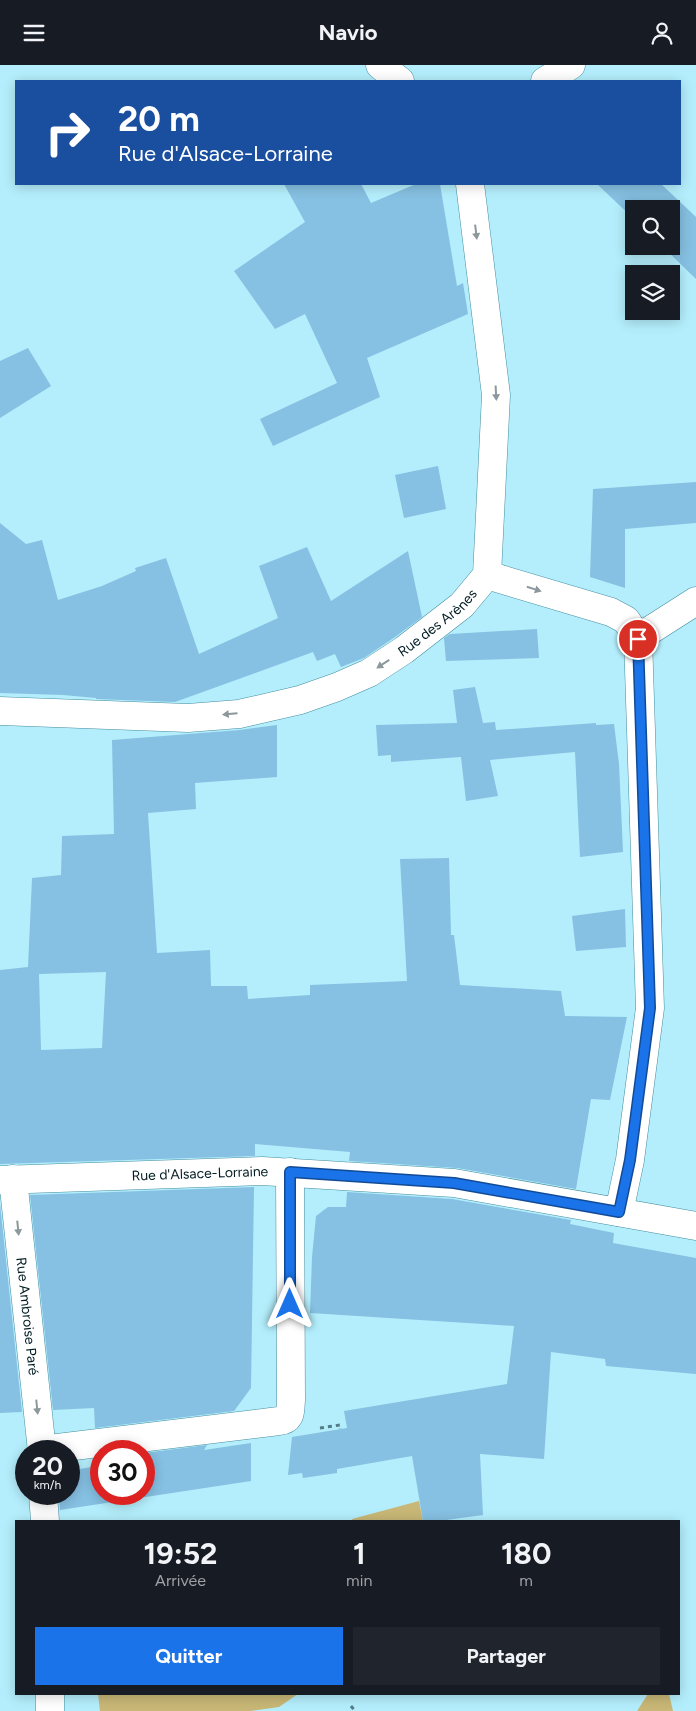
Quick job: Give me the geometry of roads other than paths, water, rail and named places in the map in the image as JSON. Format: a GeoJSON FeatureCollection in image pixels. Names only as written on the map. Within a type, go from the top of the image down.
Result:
{"type":"FeatureCollection","features":[{"type":"Feature","properties":{"kind":"street"},"geometry":{"type":"LineString","coordinates":[[380,65],[399,80]]}},
{"type":"Feature","properties":{"kind":"street"},"geometry":{"type":"LineString","coordinates":[[547,80],[571,65]]}},
{"type":"Feature","properties":{"kind":"street","name":"Rue des Arènes"},"geometry":{"type":"LineString","coordinates":[[0,711],[188,718],[239,714],[300,700],[370,673],[404,651],[462,605],[487,575],[496,395],[470,185]]}},
{"type":"Feature","properties":{"kind":"street"},"geometry":{"type":"LineString","coordinates":[[487,575],[611,612],[626,620],[638,639],[650,1008],[630,1160],[619,1212]]}},
{"type":"Feature","properties":{"kind":"street"},"geometry":{"type":"LineString","coordinates":[[638,639],[696,601]]}},
{"type":"Feature","properties":{"kind":"street","name":"Rue d'Alsace-Lorraine"},"geometry":{"type":"LineString","coordinates":[[7,1179],[262,1171],[454,1183],[696,1226]]}},
{"type":"Feature","properties":{"kind":"street"},"geometry":{"type":"LineString","coordinates":[[80,1446],[279,1421],[288,1418],[291,1400],[290,1172]]}},
{"type":"Feature","properties":{"kind":"street","name":"Rue Ambroise Paré"},"geometry":{"type":"LineString","coordinates":[[7,1179],[41,1440]]}},
{"type":"Feature","properties":{"kind":"street"},"geometry":{"type":"LineString","coordinates":[[44,1505],[45,1520]]}},
{"type":"Feature","properties":{"kind":"street"},"geometry":{"type":"LineString","coordinates":[[50,1695],[50,1711]]}}]}
